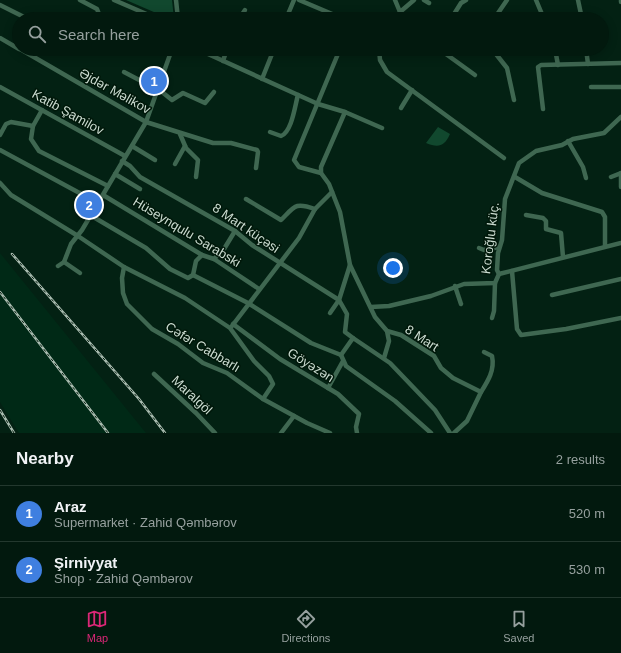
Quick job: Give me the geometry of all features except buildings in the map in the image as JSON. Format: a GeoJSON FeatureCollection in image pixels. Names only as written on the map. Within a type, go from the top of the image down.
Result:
{"type":"FeatureCollection","features":[{"type":"Feature","properties":{"kind":"street"},"geometry":{"type":"LineString","coordinates":[[80,0],[97,9],[98,12]]}},
{"type":"Feature","properties":{"kind":"street"},"geometry":{"type":"LineString","coordinates":[[114,0],[142,12]]}},
{"type":"Feature","properties":{"kind":"street"},"geometry":{"type":"LineString","coordinates":[[176,0],[177,12]]}},
{"type":"Feature","properties":{"kind":"street"},"geometry":{"type":"LineString","coordinates":[[289,12],[294,0]]}},
{"type":"Feature","properties":{"kind":"street"},"geometry":{"type":"LineString","coordinates":[[299,0],[327,12]]}},
{"type":"Feature","properties":{"kind":"street"},"geometry":{"type":"LineString","coordinates":[[396,0],[400,12],[414,0]]}},
{"type":"Feature","properties":{"kind":"street"},"geometry":{"type":"LineString","coordinates":[[455,12],[461,3],[466,0]]}},
{"type":"Feature","properties":{"kind":"street"},"geometry":{"type":"LineString","coordinates":[[499,12],[507,0]]}},
{"type":"Feature","properties":{"kind":"street"},"geometry":{"type":"LineString","coordinates":[[536,0],[541,12]]}},
{"type":"Feature","properties":{"kind":"street"},"geometry":{"type":"LineString","coordinates":[[578,0],[581,12]]}},
{"type":"Feature","properties":{"kind":"street"},"geometry":{"type":"LineString","coordinates":[[0,5],[14,12]]}},
{"type":"Feature","properties":{"kind":"street","name":"Əjdər Məlikov"},"geometry":{"type":"LineString","coordinates":[[0,38],[12,45]]}},
{"type":"Feature","properties":{"kind":"street","name":"Əjdər Məlikov"},"geometry":{"type":"LineString","coordinates":[[31,56],[146,122],[163,126],[180,134],[212,143],[231,144],[257,150],[258,160],[256,168]]}},
{"type":"Feature","properties":{"kind":"street"},"geometry":{"type":"LineString","coordinates":[[58,266],[64,262],[69,247],[78,236],[146,122],[169,56]]}},
{"type":"Feature","properties":{"kind":"street"},"geometry":{"type":"LineString","coordinates":[[212,56],[318,104],[344,112],[382,128]]}},
{"type":"Feature","properties":{"kind":"street"},"geometry":{"type":"LineString","coordinates":[[222,61],[224,56]]}},
{"type":"Feature","properties":{"kind":"street"},"geometry":{"type":"LineString","coordinates":[[262,79],[271,56]]}},
{"type":"Feature","properties":{"kind":"street"},"geometry":{"type":"LineString","coordinates":[[337,56],[294,160],[299,167],[320,173],[329,184],[342,219],[345,233],[346,251],[350,265],[375,317],[387,332],[389,341],[384,358]]}},
{"type":"Feature","properties":{"kind":"street"},"geometry":{"type":"LineString","coordinates":[[380,56],[383,68],[504,158]]}},
{"type":"Feature","properties":{"kind":"street"},"geometry":{"type":"LineString","coordinates":[[449,56],[475,75]]}},
{"type":"Feature","properties":{"kind":"street"},"geometry":{"type":"LineString","coordinates":[[498,56],[507,68],[514,100]]}},
{"type":"Feature","properties":{"kind":"street"},"geometry":{"type":"LineString","coordinates":[[556,56],[558,65]]}},
{"type":"Feature","properties":{"kind":"street"},"geometry":{"type":"LineString","coordinates":[[587,56],[588,64]]}},
{"type":"Feature","properties":{"kind":"street"},"geometry":{"type":"LineString","coordinates":[[543,109],[538,67],[621,63]]}},
{"type":"Feature","properties":{"kind":"street"},"geometry":{"type":"LineString","coordinates":[[124,72],[172,100],[182,93],[205,103],[214,92]]}},
{"type":"Feature","properties":{"kind":"street"},"geometry":{"type":"LineString","coordinates":[[591,87],[621,86]]}},
{"type":"Feature","properties":{"kind":"street","name":"Katib Şamilov"},"geometry":{"type":"LineString","coordinates":[[0,87],[125,156]]}},
{"type":"Feature","properties":{"kind":"street"},"geometry":{"type":"LineString","coordinates":[[401,108],[412,90]]}},
{"type":"Feature","properties":{"kind":"street"},"geometry":{"type":"LineString","coordinates":[[270,132],[280,136],[284,135],[296,110],[298,95]]}},
{"type":"Feature","properties":{"kind":"street"},"geometry":{"type":"LineString","coordinates":[[42,110],[33,126],[31,139],[39,151],[108,186]]}},
{"type":"Feature","properties":{"kind":"street"},"geometry":{"type":"LineString","coordinates":[[320,173],[321,167],[344,112]]}},
{"type":"Feature","properties":{"kind":"street","name":"Koroğlu küç."},"geometry":{"type":"LineString","coordinates":[[371,308],[389,306],[427,297],[464,284],[495,282],[499,274],[497,270],[505,199],[520,163],[536,151],[562,145],[573,139],[604,133],[621,117]]}},
{"type":"Feature","properties":{"kind":"street"},"geometry":{"type":"LineString","coordinates":[[0,135],[6,124],[11,122],[33,126]]}},
{"type":"Feature","properties":{"kind":"street"},"geometry":{"type":"LineString","coordinates":[[180,134],[185,146],[198,160],[196,177]]}},
{"type":"Feature","properties":{"kind":"street"},"geometry":{"type":"LineString","coordinates":[[568,141],[583,167],[586,178]]}},
{"type":"Feature","properties":{"kind":"street"},"geometry":{"type":"LineString","coordinates":[[132,146],[155,160]]}},
{"type":"Feature","properties":{"kind":"street"},"geometry":{"type":"LineString","coordinates":[[175,164],[185,146]]}},
{"type":"Feature","properties":{"kind":"street"},"geometry":{"type":"LineString","coordinates":[[0,150],[98,203]]}},
{"type":"Feature","properties":{"kind":"street","name":"8 Mart küçəsi"},"geometry":{"type":"LineString","coordinates":[[122,161],[130,166],[140,177],[235,231],[252,245],[280,264],[339,300]]}},
{"type":"Feature","properties":{"kind":"street"},"geometry":{"type":"LineString","coordinates":[[611,177],[621,173],[621,186]]}},
{"type":"Feature","properties":{"kind":"street"},"geometry":{"type":"LineString","coordinates":[[115,174],[140,189]]}},
{"type":"Feature","properties":{"kind":"street"},"geometry":{"type":"LineString","coordinates":[[515,177],[542,192],[602,212],[605,217],[605,246]]}},
{"type":"Feature","properties":{"kind":"street","name":"Cəfər Cabbarlı"},"geometry":{"type":"LineString","coordinates":[[0,183],[11,195],[78,236],[124,267],[185,298],[232,326],[254,362],[269,376],[273,384],[263,399]]}},
{"type":"Feature","properties":{"kind":"street"},"geometry":{"type":"LineString","coordinates":[[232,326],[248,303],[299,238],[315,209],[332,192]]}},
{"type":"Feature","properties":{"kind":"street","name":"Hüseynqulu Sarabski"},"geometry":{"type":"LineString","coordinates":[[103,195],[202,255],[214,259],[259,289]]}},
{"type":"Feature","properties":{"kind":"street"},"geometry":{"type":"LineString","coordinates":[[246,199],[281,220],[296,205],[301,204],[315,209]]}},
{"type":"Feature","properties":{"kind":"street","name":"Göyəzən"},"geometry":{"type":"LineString","coordinates":[[90,215],[146,248],[170,269],[188,278],[193,275],[248,303],[311,343],[340,355],[353,338]]}},
{"type":"Feature","properties":{"kind":"street"},"geometry":{"type":"LineString","coordinates":[[526,215],[543,218],[546,221],[546,229],[561,233],[562,257]]}},
{"type":"Feature","properties":{"kind":"street"},"geometry":{"type":"LineString","coordinates":[[214,259],[224,249],[235,231]]}},
{"type":"Feature","properties":{"kind":"street"},"geometry":{"type":"LineString","coordinates":[[499,274],[621,243]]}},
{"type":"Feature","properties":{"kind":"street"},"geometry":{"type":"LineString","coordinates":[[479,248],[484,250],[500,247]]}},
{"type":"Feature","properties":{"kind":"street"},"geometry":{"type":"LineString","coordinates":[[193,275],[196,261],[202,255]]}},
{"type":"Feature","properties":{"kind":"street"},"geometry":{"type":"LineString","coordinates":[[64,262],[80,273]]}},
{"type":"Feature","properties":{"kind":"street"},"geometry":{"type":"LineString","coordinates":[[330,313],[339,300],[350,265]]}},
{"type":"Feature","properties":{"kind":"street","name":"Cəfər Cabbarlı"},"geometry":{"type":"LineString","coordinates":[[124,267],[122,278],[123,293],[127,304],[152,329],[178,344],[203,363],[227,373],[263,399],[322,432],[330,433]]}},
{"type":"Feature","properties":{"kind":"street"},"geometry":{"type":"LineString","coordinates":[[512,271],[518,329],[521,335],[566,329],[621,318]]}},
{"type":"Feature","properties":{"kind":"street"},"geometry":{"type":"LineString","coordinates":[[552,295],[621,279]]}},
{"type":"Feature","properties":{"kind":"street"},"geometry":{"type":"LineString","coordinates":[[492,318],[494,311],[495,282]]}},
{"type":"Feature","properties":{"kind":"street"},"geometry":{"type":"LineString","coordinates":[[455,286],[461,304]]}},
{"type":"Feature","properties":{"kind":"street"},"geometry":{"type":"LineString","coordinates":[[339,300],[347,314],[345,332],[384,358],[435,410],[447,432]]}},
{"type":"Feature","properties":{"kind":"street","name":"Göyəzən"},"geometry":{"type":"LineString","coordinates":[[232,326],[280,359],[338,394],[359,414],[356,427],[358,433]]}},
{"type":"Feature","properties":{"kind":"street","name":"8 Mart"},"geometry":{"type":"LineString","coordinates":[[387,332],[401,335],[434,356],[441,368],[453,378],[481,392]]}},
{"type":"Feature","properties":{"kind":"street"},"geometry":{"type":"LineString","coordinates":[[454,433],[467,421],[488,381],[494,364],[492,356],[484,352]]}},
{"type":"Feature","properties":{"kind":"street"},"geometry":{"type":"LineString","coordinates":[[340,355],[343,361],[395,401],[432,433]]}},
{"type":"Feature","properties":{"kind":"street"},"geometry":{"type":"LineString","coordinates":[[328,388],[343,361]]}},
{"type":"Feature","properties":{"kind":"street","name":"Maralgöl"},"geometry":{"type":"LineString","coordinates":[[154,374],[215,433]]}},
{"type":"Feature","properties":{"kind":"street"},"geometry":{"type":"LineString","coordinates":[[281,433],[294,416]]}},
{"type":"Feature","properties":{"kind":"shaded area"},"geometry":{"type":"Polygon","coordinates":[[[126,0],[172,0],[173,12],[154,12],[126,0]]]}},
{"type":"Feature","properties":{"kind":"shaded area"},"geometry":{"type":"Polygon","coordinates":[[[438,127],[450,134],[445,142],[437,146],[426,143],[438,127]]]}},
{"type":"Feature","properties":{"kind":"shaded area"},"geometry":{"type":"Polygon","coordinates":[[[0,253],[146,433],[19,433],[0,402],[0,253]]]}},
{"type":"Feature","properties":{"kind":"railway"},"geometry":{"type":"LineString","coordinates":[[12,254],[139,399],[165,433]]}},
{"type":"Feature","properties":{"kind":"railway"},"geometry":{"type":"LineString","coordinates":[[0,292],[108,433]]}},
{"type":"Feature","properties":{"kind":"railway"},"geometry":{"type":"LineString","coordinates":[[0,410],[14,433]]}},
{"type":"Feature","properties":{"kind":"place","name":"Araz"},"geometry":{"type":"Point","coordinates":[154,81]}},
{"type":"Feature","properties":{"kind":"place","name":"Şirniyyat"},"geometry":{"type":"Point","coordinates":[89,205]}}]}
